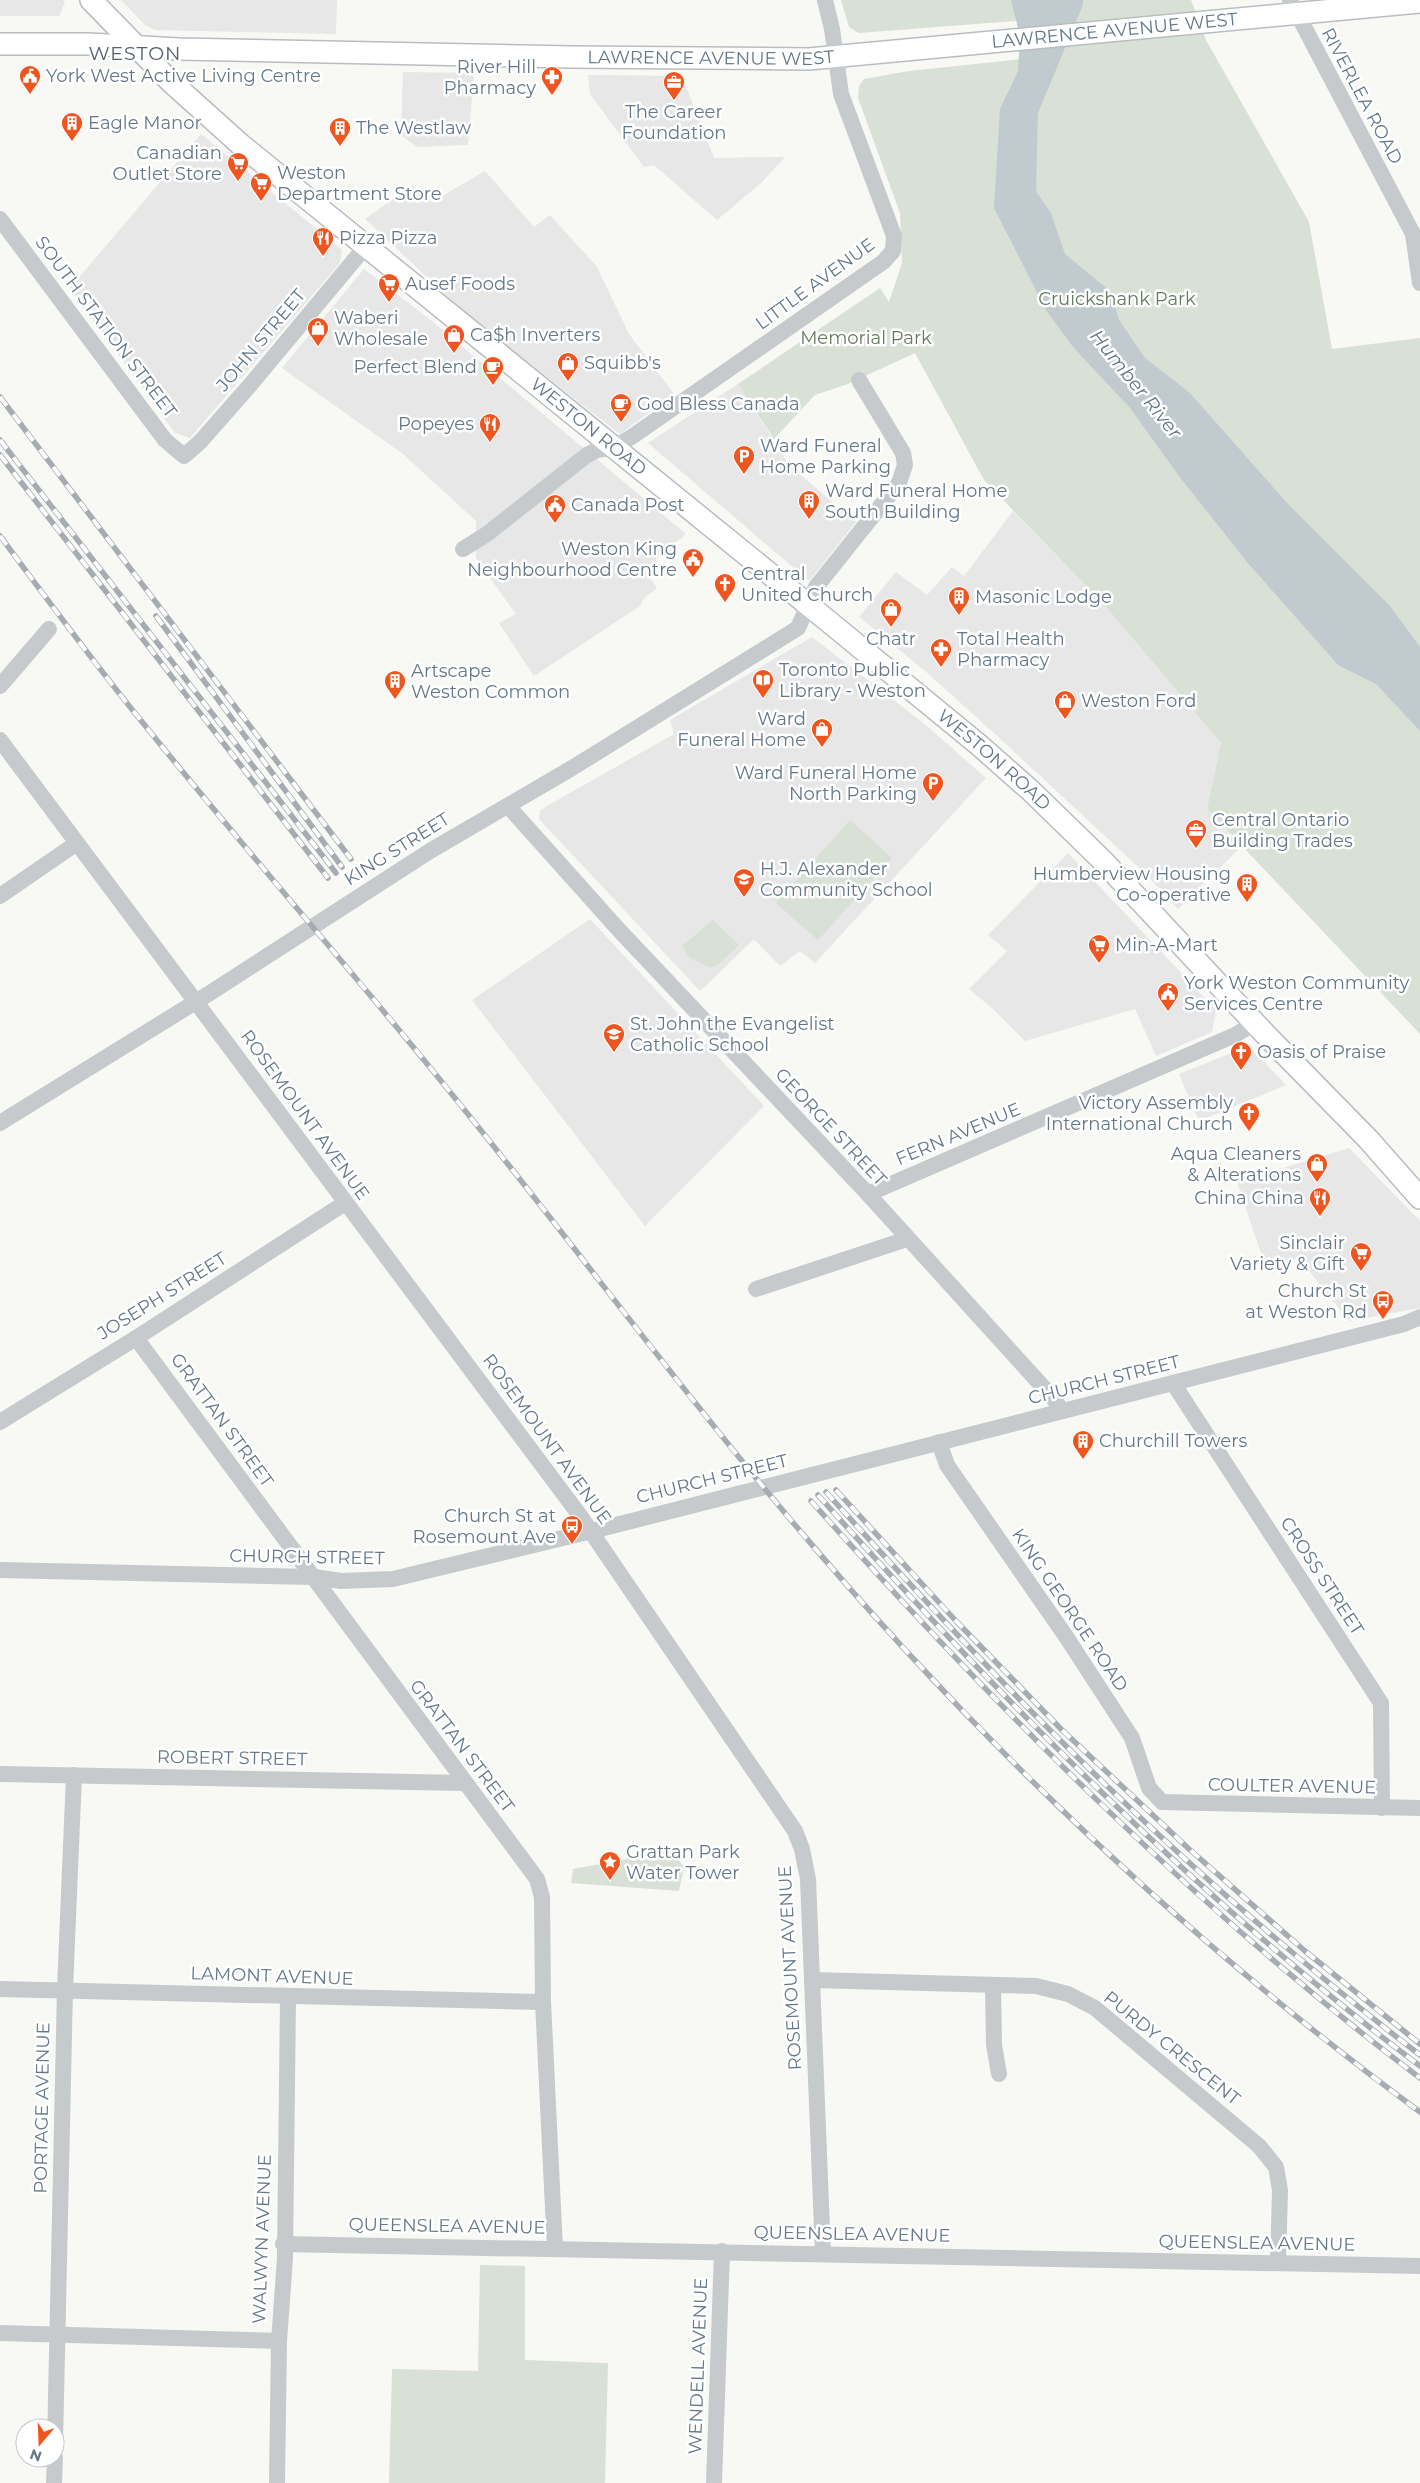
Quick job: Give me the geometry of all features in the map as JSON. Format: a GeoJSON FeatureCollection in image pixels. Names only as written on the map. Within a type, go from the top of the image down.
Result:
{"type":"FeatureCollection","features":[{"type":"Feature","properties":{"kind":"main road","name":"WESTON ROAD"},"geometry":{"type":"LineString","coordinates":[[91,0],[207,115],[979,745],[1030,790],[1101,859],[1254,1023],[1368,1138],[1420,1198]]}},
{"type":"Feature","properties":{"kind":"main road","name":"LAWRENCE AVENUE WEST"},"geometry":{"type":"LineString","coordinates":[[0,44],[89,44],[137,47],[571,57],[770,59],[835,57],[1087,33],[1293,6],[1420,2]]}},
{"type":"Feature","properties":{"kind":"street"},"geometry":{"type":"LineString","coordinates":[[826,0],[835,57]]}},
{"type":"Feature","properties":{"kind":"street","name":"RIVERLEA ROAD"},"geometry":{"type":"LineString","coordinates":[[1293,6],[1416,234],[1420,282]]}},
{"type":"Feature","properties":{"kind":"street","name":"LITTLE AVENUE"},"geometry":{"type":"LineString","coordinates":[[615,447],[882,262],[893,251],[894,236],[841,94],[835,57]]}},
{"type":"Feature","properties":{"kind":"street","name":"SOUTH STATION STREET"},"geometry":{"type":"LineString","coordinates":[[0,219],[165,440],[184,456]]}},
{"type":"Feature","properties":{"kind":"street","name":"JOHN STREET"},"geometry":{"type":"LineString","coordinates":[[184,456],[200,442],[245,391],[366,246]]}},
{"type":"Feature","properties":{"kind":"street","name":"KING STREET"},"geometry":{"type":"LineString","coordinates":[[0,1123],[196,1001],[430,851],[508,806],[798,628],[816,587],[899,483],[905,465],[903,452],[859,380]]}},
{"type":"Feature","properties":{"kind":"street"},"geometry":{"type":"LineString","coordinates":[[463,548],[487,534],[587,455],[597,450],[615,447]]}},
{"type":"Feature","properties":{"kind":"street"},"geometry":{"type":"LineString","coordinates":[[0,686],[49,629]]}},
{"type":"Feature","properties":{"kind":"street","name":"ROSEMOUNT AVENUE"},"geometry":{"type":"LineString","coordinates":[[0,740],[196,1001],[345,1204],[591,1530],[795,1830],[802,1849],[808,1879],[823,2254]]}},
{"type":"Feature","properties":{"kind":"street","name":"GEORGE STREET"},"geometry":{"type":"LineString","coordinates":[[508,806],[619,930],[868,1194],[1036,1379],[1062,1411]]}},
{"type":"Feature","properties":{"kind":"street"},"geometry":{"type":"LineString","coordinates":[[0,896],[77,843]]}},
{"type":"Feature","properties":{"kind":"street","name":"FERN AVENUE"},"geometry":{"type":"LineString","coordinates":[[868,1194],[1156,1070],[1235,1035],[1254,1023]]}},
{"type":"Feature","properties":{"kind":"street","name":"JOSEPH STREET"},"geometry":{"type":"LineString","coordinates":[[0,1422],[136,1338],[345,1204]]}},
{"type":"Feature","properties":{"kind":"street"},"geometry":{"type":"LineString","coordinates":[[756,1289],[907,1239]]}},
{"type":"Feature","properties":{"kind":"street","name":"CHURCH STREET"},"geometry":{"type":"LineString","coordinates":[[0,1570],[314,1577],[341,1580],[393,1578],[1173,1383],[1404,1324],[1420,1316]]}},
{"type":"Feature","properties":{"kind":"street","name":"GRATTAN STREET"},"geometry":{"type":"LineString","coordinates":[[136,1338],[537,1880],[542,1897],[543,2002],[555,2248]]}},
{"type":"Feature","properties":{"kind":"street","name":"CROSS STREET"},"geometry":{"type":"LineString","coordinates":[[1173,1383],[1381,1703],[1382,1808]]}},
{"type":"Feature","properties":{"kind":"street","name":"KING GEORGE ROAD"},"geometry":{"type":"LineString","coordinates":[[939,1442],[947,1465],[1065,1636],[1132,1738],[1149,1788],[1162,1802]]}},
{"type":"Feature","properties":{"kind":"street","name":"ROBERT STREET"},"geometry":{"type":"LineString","coordinates":[[0,1774],[464,1782]]}},
{"type":"Feature","properties":{"kind":"street","name":"PORTAGE AVENUE"},"geometry":{"type":"LineString","coordinates":[[55,2418],[65,1989],[74,1775]]}},
{"type":"Feature","properties":{"kind":"street","name":"COULTER AVENUE"},"geometry":{"type":"LineString","coordinates":[[1162,1802],[1420,1808]]}},
{"type":"Feature","properties":{"kind":"street","name":"PURDY CRESCENT"},"geometry":{"type":"LineString","coordinates":[[812,1980],[1036,1986],[1068,1994],[1095,2008],[1259,2146],[1276,2167],[1280,2190],[1278,2263]]}},
{"type":"Feature","properties":{"kind":"street"},"geometry":{"type":"LineString","coordinates":[[993,1985],[994,2045],[999,2074]]}},
{"type":"Feature","properties":{"kind":"street","name":"LAMONT AVENUE"},"geometry":{"type":"LineString","coordinates":[[0,1989],[65,1989],[543,2002]]}},
{"type":"Feature","properties":{"kind":"street","name":"WALWYN AVENUE"},"geometry":{"type":"LineString","coordinates":[[277,2483],[279,2342],[285,2258],[288,1996]]}},
{"type":"Feature","properties":{"kind":"street","name":"QUEENSLEA AVENUE"},"geometry":{"type":"LineString","coordinates":[[284,2244],[1420,2266]]}},
{"type":"Feature","properties":{"kind":"street","name":"WENDELL AVENUE"},"geometry":{"type":"LineString","coordinates":[[714,2483],[722,2251]]}},
{"type":"Feature","properties":{"kind":"street"},"geometry":{"type":"LineString","coordinates":[[0,2333],[57,2333],[279,2342]]}},
{"type":"Feature","properties":{"kind":"street"},"geometry":{"type":"LineString","coordinates":[[54,2483],[55,2468]]}},
{"type":"Feature","properties":{"kind":"shaded area"},"geometry":{"type":"Polygon","coordinates":[[[0,0],[63,0],[65,2],[59,16],[0,16],[0,0]]]}},
{"type":"Feature","properties":{"kind":"shaded area"},"geometry":{"type":"Polygon","coordinates":[[[121,0],[337,0],[336,34],[155,30],[145,25],[121,0]]]}},
{"type":"Feature","properties":{"kind":"shaded area"},"geometry":{"type":"Polygon","coordinates":[[[403,72],[474,73],[468,145],[417,147],[401,135],[403,72]]]}},
{"type":"Feature","properties":{"kind":"shaded area"},"geometry":{"type":"Polygon","coordinates":[[[588,75],[682,76],[714,158],[785,157],[761,183],[717,220],[654,165],[644,167],[590,94],[588,75]]]}},
{"type":"Feature","properties":{"kind":"shaded area"},"geometry":{"type":"Polygon","coordinates":[[[201,134],[342,250],[340,263],[190,438],[175,433],[70,288],[201,134]]]}},
{"type":"Feature","properties":{"kind":"shaded area"},"geometry":{"type":"Polygon","coordinates":[[[485,171],[534,227],[550,215],[597,267],[629,334],[674,394],[620,434],[475,322],[365,219],[412,185],[432,202],[485,171]]]}},
{"type":"Feature","properties":{"kind":"shaded area"},"geometry":{"type":"Polygon","coordinates":[[[364,269],[432,321],[686,534],[644,569],[657,588],[645,597],[640,606],[534,676],[499,623],[516,614],[476,559],[476,521],[403,454],[282,368],[364,269]]]}},
{"type":"Feature","properties":{"kind":"shaded area"},"geometry":{"type":"Polygon","coordinates":[[[738,384],[789,465],[856,522],[809,581],[648,443],[738,384]]]}},
{"type":"Feature","properties":{"kind":"shaded area"},"geometry":{"type":"Polygon","coordinates":[[[1013,511],[1107,608],[1221,743],[1207,809],[1241,847],[1178,909],[1146,874],[994,733],[924,670],[859,617],[896,572],[927,595],[952,567],[964,576],[1013,511]]]}},
{"type":"Feature","properties":{"kind":"shaded area","name":"H.J. Alexander Community School"},"geometry":{"type":"Polygon","coordinates":[[[812,637],[921,721],[986,778],[815,963],[800,951],[780,966],[754,939],[700,991],[539,819],[540,810],[674,734],[670,720],[812,637]]]}},
{"type":"Feature","properties":{"kind":"shaded area"},"geometry":{"type":"Polygon","coordinates":[[[1068,853],[1216,1010],[1212,1032],[1156,1056],[1135,1009],[1025,1041],[993,1009],[969,989],[1007,951],[988,935],[1068,853]]]}},
{"type":"Feature","properties":{"kind":"shaded area","name":"St. John the Evangelist Catholic School"},"geometry":{"type":"Polygon","coordinates":[[[590,919],[764,1106],[645,1226],[472,1000],[590,919]]]}},
{"type":"Feature","properties":{"kind":"shaded area"},"geometry":{"type":"Polygon","coordinates":[[[1249,1046],[1286,1085],[1199,1121],[1179,1074],[1249,1046]]]}},
{"type":"Feature","properties":{"kind":"shaded area"},"geometry":{"type":"Polygon","coordinates":[[[1349,1148],[1420,1221],[1420,1308],[1349,1321],[1299,1258],[1266,1268],[1237,1182],[1349,1148]]]}},
{"type":"Feature","properties":{"kind":"green space","name":"Cruickshank Park"},"geometry":{"type":"Polygon","coordinates":[[[841,0],[1191,0],[1206,40],[1309,222],[1332,349],[1420,338],[1420,1034],[1207,809],[1221,743],[1107,608],[984,480],[915,353],[848,384],[815,395],[774,439],[738,384],[880,288],[889,302],[902,263],[900,213],[858,98],[859,86],[864,79],[909,71],[1062,55],[1078,16],[859,33],[849,27],[841,0]]]}},
{"type":"Feature","properties":{"kind":"green space"},"geometry":{"type":"Polygon","coordinates":[[[850,820],[892,858],[818,940],[776,903],[850,820]]]}},
{"type":"Feature","properties":{"kind":"green space"},"geometry":{"type":"Polygon","coordinates":[[[713,920],[739,945],[719,964],[710,968],[690,958],[682,946],[713,920]]]}},
{"type":"Feature","properties":{"kind":"green space"},"geometry":{"type":"Polygon","coordinates":[[[671,1851],[684,1867],[679,1891],[571,1883],[573,1869],[671,1851]]]}},
{"type":"Feature","properties":{"kind":"green space"},"geometry":{"type":"Polygon","coordinates":[[[480,2265],[525,2266],[525,2360],[608,2363],[605,2483],[389,2483],[392,2369],[478,2371],[480,2265]]]}},
{"type":"Feature","properties":{"kind":"water"},"geometry":{"type":"Polygon","coordinates":[[[1011,0],[1083,0],[1083,5],[1020,156],[1021,170],[1051,213],[1065,254],[1111,292],[1119,320],[1145,358],[1190,393],[1286,502],[1390,606],[1420,647],[1420,731],[1376,684],[1338,665],[1247,562],[1179,476],[1130,408],[1073,347],[1046,310],[994,208],[1000,109],[1018,71],[1020,36],[1011,0]]]}},
{"type":"Feature","properties":{"kind":"waterway","name":"Humber River"},"geometry":{"type":"LineString","coordinates":[[1024,110],[1022,190],[1025,209]]}},
{"type":"Feature","properties":{"kind":"railway"},"geometry":{"type":"LineString","coordinates":[[0,397],[351,859]]}},
{"type":"Feature","properties":{"kind":"railway"},"geometry":{"type":"LineString","coordinates":[[0,440],[336,873]]}},
{"type":"Feature","properties":{"kind":"railway"},"geometry":{"type":"LineString","coordinates":[[0,455],[328,878]]}},
{"type":"Feature","properties":{"kind":"railway"},"geometry":{"type":"LineString","coordinates":[[0,536],[124,700],[431,1068],[770,1495],[918,1664],[996,1745],[1159,1900],[1331,2044],[1420,2112]]}},
{"type":"Feature","properties":{"kind":"railway"},"geometry":{"type":"LineString","coordinates":[[156,616],[342,867]]}},
{"type":"Feature","properties":{"kind":"railway"},"geometry":{"type":"LineString","coordinates":[[836,1490],[956,1621],[1061,1729],[1189,1849],[1305,1951],[1420,2044]]}},
{"type":"Feature","properties":{"kind":"railway"},"geometry":{"type":"LineString","coordinates":[[826,1492],[996,1676],[1142,1819],[1278,1941],[1420,2055]]}},
{"type":"Feature","properties":{"kind":"railway"},"geometry":{"type":"LineString","coordinates":[[818,1495],[959,1648],[1105,1795],[1181,1867],[1259,1936],[1338,2002],[1420,2066]]}},
{"type":"Feature","properties":{"kind":"railway"},"geometry":{"type":"LineString","coordinates":[[811,1501],[953,1655],[1101,1804],[1256,1946],[1420,2078]]}},
{"type":"Feature","properties":{"kind":"place","name":"York West Active Living Centre"},"geometry":{"type":"Point","coordinates":[30,95]}},
{"type":"Feature","properties":{"kind":"place","name":"River Hill Pharmacy"},"geometry":{"type":"Point","coordinates":[552,96]}},
{"type":"Feature","properties":{"kind":"place","name":"The Career Foundation"},"geometry":{"type":"Point","coordinates":[674,101]}},
{"type":"Feature","properties":{"kind":"place","name":"Eagle Manor"},"geometry":{"type":"Point","coordinates":[72,142]}},
{"type":"Feature","properties":{"kind":"place","name":"The Westlaw"},"geometry":{"type":"Point","coordinates":[340,147]}},
{"type":"Feature","properties":{"kind":"place","name":"Canadian Outlet Store"},"geometry":{"type":"Point","coordinates":[238,182]}},
{"type":"Feature","properties":{"kind":"place","name":"Weston Department Store"},"geometry":{"type":"Point","coordinates":[261,202]}},
{"type":"Feature","properties":{"kind":"place","name":"Pizza Pizza"},"geometry":{"type":"Point","coordinates":[323,257]}},
{"type":"Feature","properties":{"kind":"place","name":"Ausef Foods"},"geometry":{"type":"Point","coordinates":[389,303]}},
{"type":"Feature","properties":{"kind":"place","name":"Waberi Wholesale"},"geometry":{"type":"Point","coordinates":[318,347]}},
{"type":"Feature","properties":{"kind":"place","name":"Ca$h Inverters"},"geometry":{"type":"Point","coordinates":[454,354]}},
{"type":"Feature","properties":{"kind":"place","name":"Squibb's"},"geometry":{"type":"Point","coordinates":[568,382]}},
{"type":"Feature","properties":{"kind":"place","name":"Perfect Blend"},"geometry":{"type":"Point","coordinates":[493,386]}},
{"type":"Feature","properties":{"kind":"place","name":"God Bless Canada"},"geometry":{"type":"Point","coordinates":[621,423]}},
{"type":"Feature","properties":{"kind":"place","name":"Popeyes"},"geometry":{"type":"Point","coordinates":[490,443]}},
{"type":"Feature","properties":{"kind":"place","name":"Ward Funeral Home Parking"},"geometry":{"type":"Point","coordinates":[744,475]}},
{"type":"Feature","properties":{"kind":"place","name":"Ward Funeral Home South Building"},"geometry":{"type":"Point","coordinates":[809,520]}},
{"type":"Feature","properties":{"kind":"place","name":"Canada Post"},"geometry":{"type":"Point","coordinates":[555,524]}},
{"type":"Feature","properties":{"kind":"place","name":"Weston King Neighbourhood Centre"},"geometry":{"type":"Point","coordinates":[693,578]}},
{"type":"Feature","properties":{"kind":"place","name":"Central United Church"},"geometry":{"type":"Point","coordinates":[725,603]}},
{"type":"Feature","properties":{"kind":"place","name":"Masonic Lodge"},"geometry":{"type":"Point","coordinates":[959,616]}},
{"type":"Feature","properties":{"kind":"place","name":"Chatr"},"geometry":{"type":"Point","coordinates":[891,628]}},
{"type":"Feature","properties":{"kind":"place","name":"Total Health Pharmacy"},"geometry":{"type":"Point","coordinates":[941,668]}},
{"type":"Feature","properties":{"kind":"place","name":"Toronto Public Library - Weston"},"geometry":{"type":"Point","coordinates":[763,699]}},
{"type":"Feature","properties":{"kind":"place","name":"Artscape Weston Common"},"geometry":{"type":"Point","coordinates":[395,700]}},
{"type":"Feature","properties":{"kind":"place","name":"Weston Ford"},"geometry":{"type":"Point","coordinates":[1065,720]}},
{"type":"Feature","properties":{"kind":"place","name":"Ward Funeral Home"},"geometry":{"type":"Point","coordinates":[822,748]}},
{"type":"Feature","properties":{"kind":"place","name":"Ward Funeral Home North Parking"},"geometry":{"type":"Point","coordinates":[933,802]}},
{"type":"Feature","properties":{"kind":"place","name":"Central Ontario Building Trades"},"geometry":{"type":"Point","coordinates":[1196,849]}},
{"type":"Feature","properties":{"kind":"place","name":"H.J. Alexander Community School"},"geometry":{"type":"Point","coordinates":[744,898]}},
{"type":"Feature","properties":{"kind":"place","name":"Humberview Housing Co-operative"},"geometry":{"type":"Point","coordinates":[1247,903]}},
{"type":"Feature","properties":{"kind":"place","name":"Min-A-Mart"},"geometry":{"type":"Point","coordinates":[1099,964]}},
{"type":"Feature","properties":{"kind":"place","name":"York Weston Community Services Centre"},"geometry":{"type":"Point","coordinates":[1168,1012]}},
{"type":"Feature","properties":{"kind":"place","name":"St. John the Evangelist Catholic School"},"geometry":{"type":"Point","coordinates":[614,1053]}},
{"type":"Feature","properties":{"kind":"place","name":"Oasis of Praise"},"geometry":{"type":"Point","coordinates":[1241,1071]}},
{"type":"Feature","properties":{"kind":"place","name":"Victory Assembly International Church"},"geometry":{"type":"Point","coordinates":[1249,1132]}},
{"type":"Feature","properties":{"kind":"place","name":"Aqua Cleaners & Alterations"},"geometry":{"type":"Point","coordinates":[1317,1183]}},
{"type":"Feature","properties":{"kind":"place","name":"China China"},"geometry":{"type":"Point","coordinates":[1320,1217]}},
{"type":"Feature","properties":{"kind":"place","name":"Sinclair Variety & Gift"},"geometry":{"type":"Point","coordinates":[1361,1272]}},
{"type":"Feature","properties":{"kind":"place","name":"Church St at Weston Rd"},"geometry":{"type":"Point","coordinates":[1383,1320]}},
{"type":"Feature","properties":{"kind":"place","name":"Churchill Towers"},"geometry":{"type":"Point","coordinates":[1083,1460]}},
{"type":"Feature","properties":{"kind":"place","name":"Church St at Rosemount Ave"},"geometry":{"type":"Point","coordinates":[572,1545]}},
{"type":"Feature","properties":{"kind":"place","name":"Grattan Park Water Tower"},"geometry":{"type":"Point","coordinates":[610,1881]}},
{"type":"Feature","properties":{"kind":"district","name":"WESTON"},"geometry":{"type":"Point","coordinates":[135,53]}},
{"type":"Feature","properties":{"kind":"park label","name":"Memorial Park"},"geometry":{"type":"Point","coordinates":[866,338]}}]}
